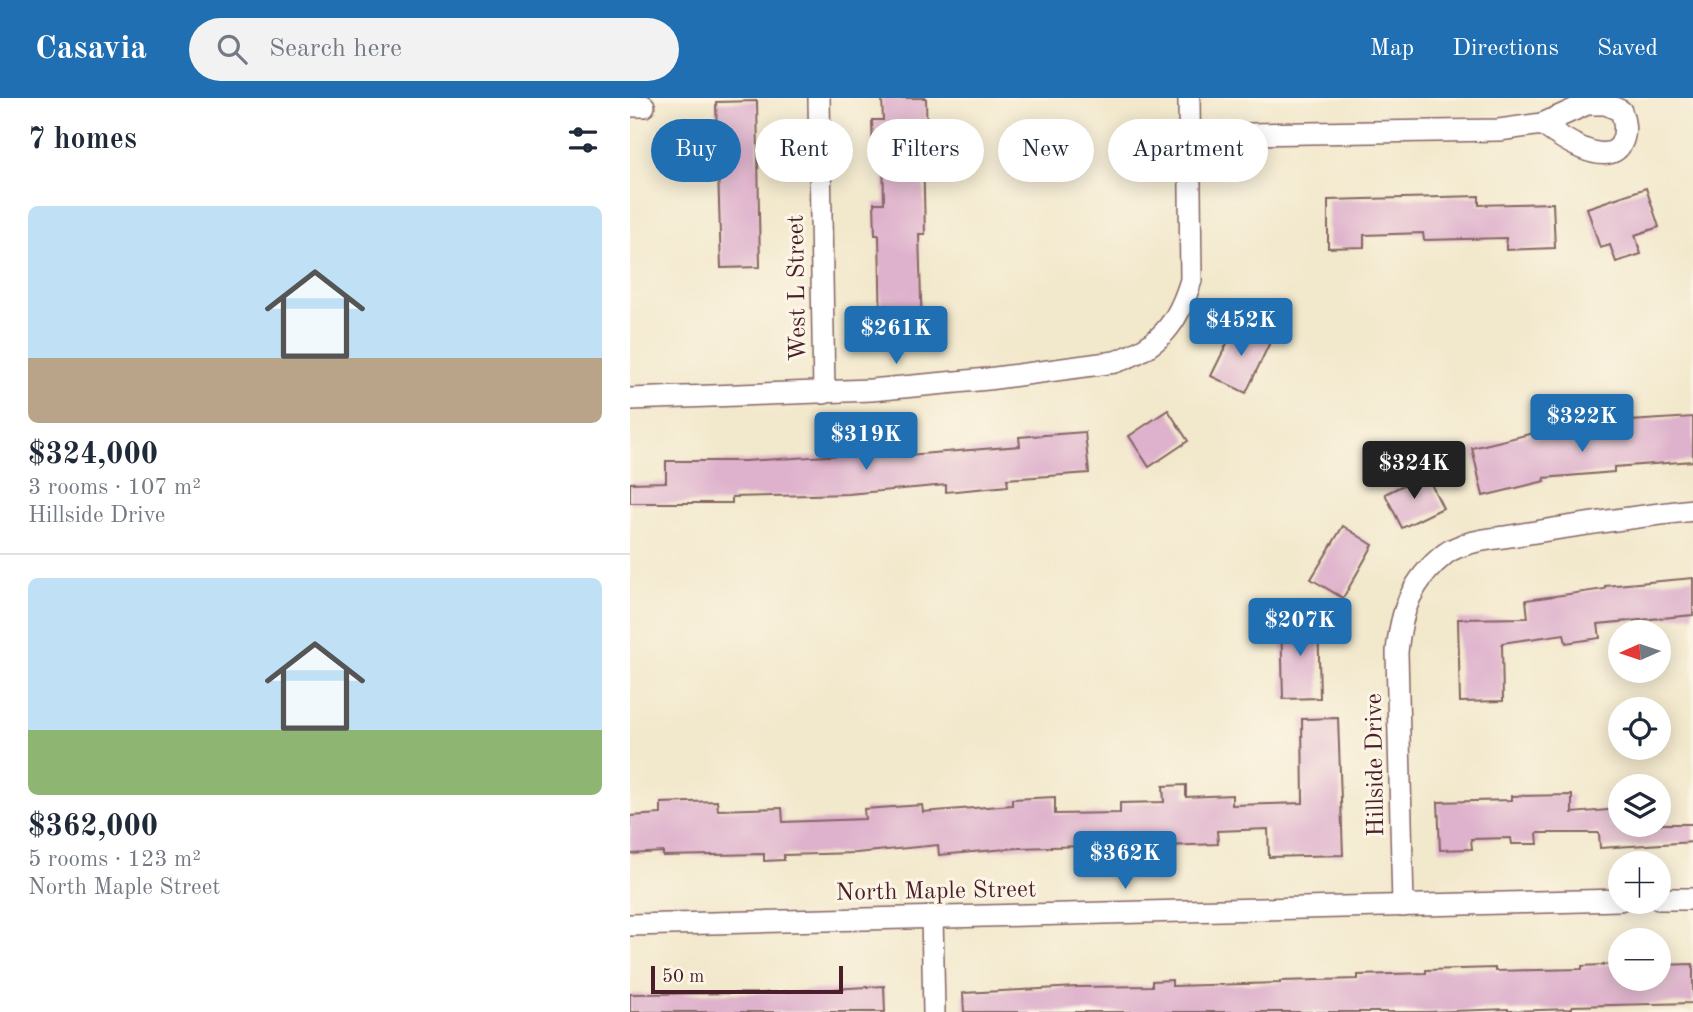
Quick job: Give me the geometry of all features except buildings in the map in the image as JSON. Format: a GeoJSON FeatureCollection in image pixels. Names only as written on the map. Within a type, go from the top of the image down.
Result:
{"type":"FeatureCollection","features":[{"type":"Feature","properties":{"kind":"street","name":"West L Street"},"geometry":{"type":"LineString","coordinates":[[819,98],[824,393]]}},
{"type":"Feature","properties":{"kind":"street"},"geometry":{"type":"LineString","coordinates":[[1189,98],[1190,119]]}},
{"type":"Feature","properties":{"kind":"street"},"geometry":{"type":"LineString","coordinates":[[1268,134],[1499,130],[1542,124]]}},
{"type":"Feature","properties":{"kind":"street"},"geometry":{"type":"LineString","coordinates":[[630,399],[824,393],[988,379],[1115,362],[1135,355],[1168,330],[1184,304],[1191,280],[1190,182]]}},
{"type":"Feature","properties":{"kind":"street","name":"Hillside Drive"},"geometry":{"type":"LineString","coordinates":[[1403,906],[1397,652],[1403,612],[1419,581],[1446,554],[1480,541],[1601,521],[1693,510]]}},
{"type":"Feature","properties":{"kind":"street"},"geometry":{"type":"LineString","coordinates":[[1671,899],[1693,899]]}},
{"type":"Feature","properties":{"kind":"street","name":"North Maple Street"},"geometry":{"type":"LineString","coordinates":[[630,925],[1608,900]]}},
{"type":"Feature","properties":{"kind":"street"},"geometry":{"type":"LineString","coordinates":[[932,916],[934,1012]]}}]}
